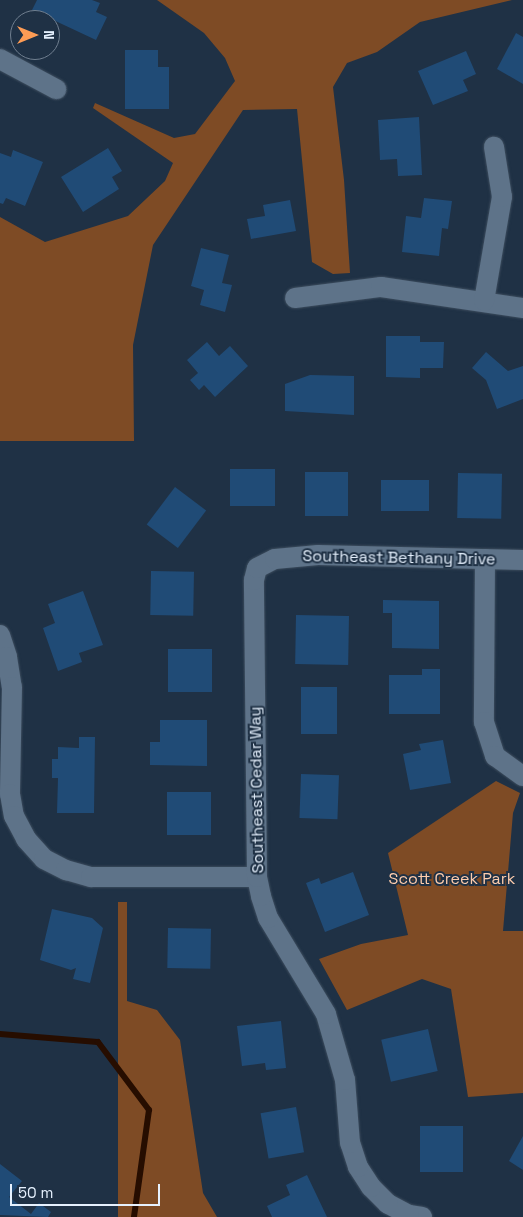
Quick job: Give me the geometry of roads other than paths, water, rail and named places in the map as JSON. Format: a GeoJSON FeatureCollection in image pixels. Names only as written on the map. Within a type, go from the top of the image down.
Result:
{"type":"FeatureCollection","features":[{"type":"Feature","properties":{"kind":"street"},"geometry":{"type":"LineString","coordinates":[[0,59],[56,89]]}},
{"type":"Feature","properties":{"kind":"street"},"geometry":{"type":"LineString","coordinates":[[484,301],[502,197],[494,148]]}},
{"type":"Feature","properties":{"kind":"street"},"geometry":{"type":"LineString","coordinates":[[295,298],[381,287],[523,308]]}},
{"type":"Feature","properties":{"kind":"street","name":"Southeast Bethany Drive"},"geometry":{"type":"LineString","coordinates":[[275,559],[318,555],[523,560]]}},
{"type":"Feature","properties":{"kind":"street","name":"Southeast Cedar Way"},"geometry":{"type":"LineString","coordinates":[[275,559],[257,568],[254,580],[257,877],[268,918],[326,1014],[345,1080],[350,1143],[358,1166],[371,1187],[388,1204],[409,1215],[422,1217]]}},
{"type":"Feature","properties":{"kind":"street"},"geometry":{"type":"LineString","coordinates":[[485,559],[484,722],[495,756],[523,776]]}},
{"type":"Feature","properties":{"kind":"street"},"geometry":{"type":"LineString","coordinates":[[0,635],[8,657],[12,687],[10,771],[13,809],[26,839],[44,859],[66,870],[91,877],[257,877]]}},
{"type":"Feature","properties":{"kind":"waterway"},"geometry":{"type":"LineString","coordinates":[[0,1034],[98,1042],[149,1110],[134,1217]]}},
{"type":"Feature","properties":{"kind":"park label","name":"Scott Creek Park"},"geometry":{"type":"Point","coordinates":[452,879]}}]}
